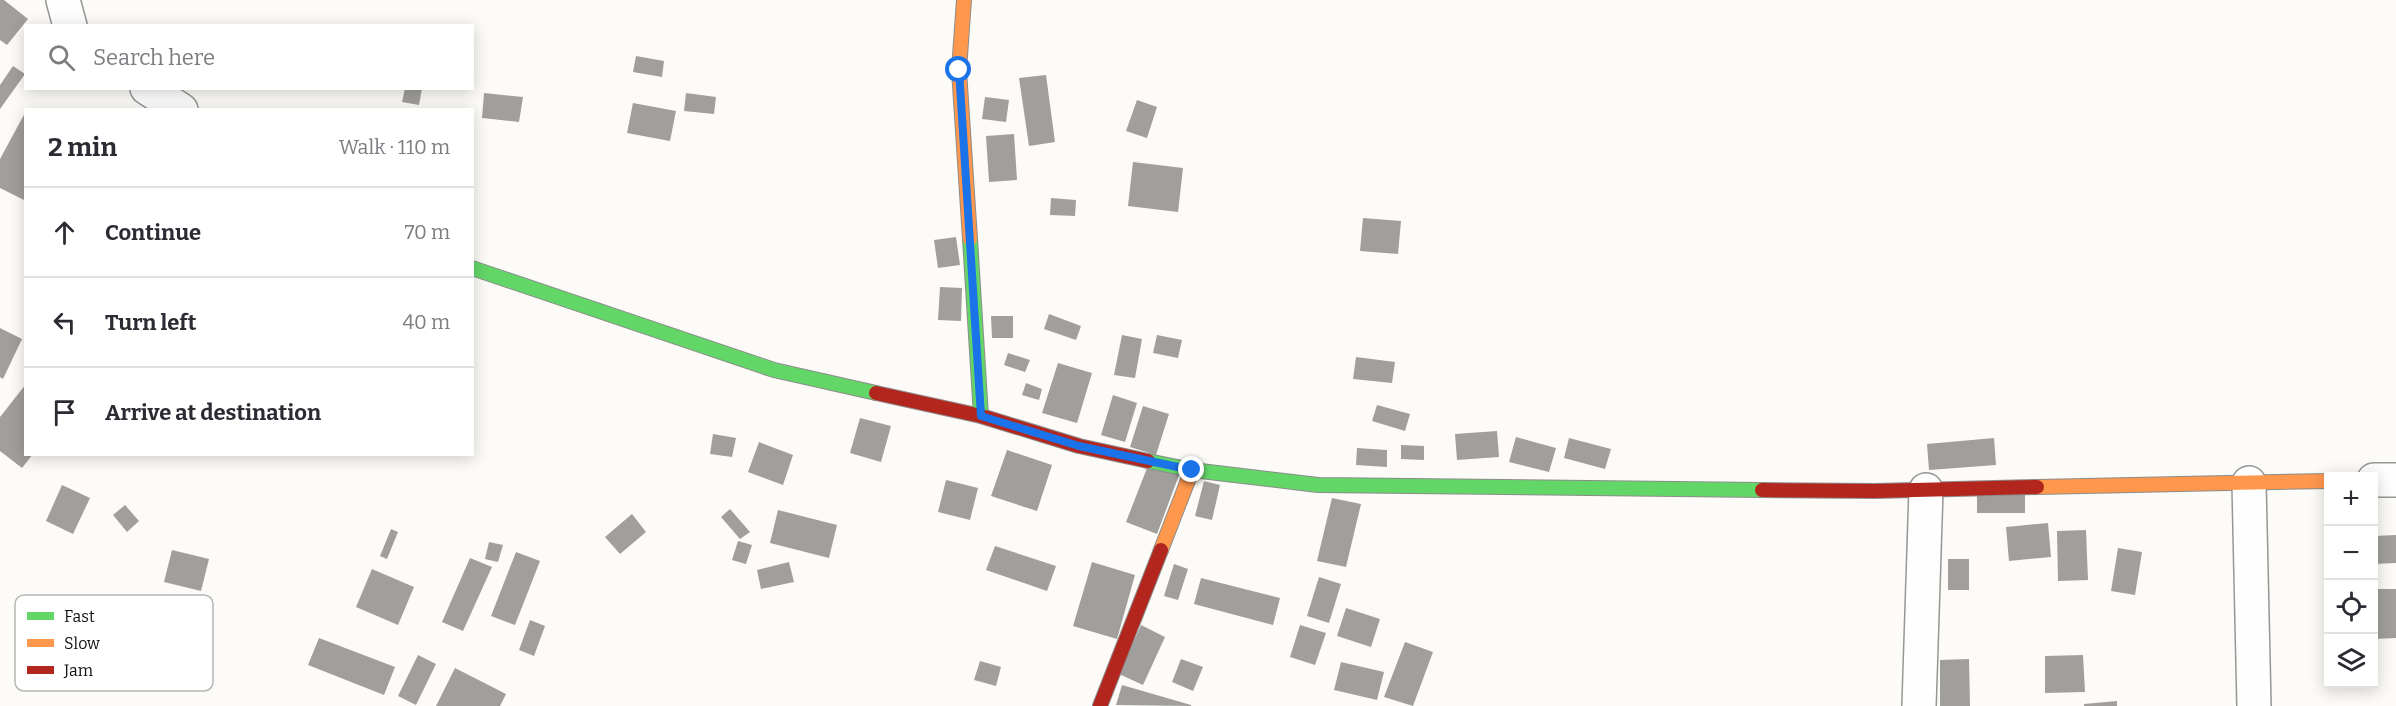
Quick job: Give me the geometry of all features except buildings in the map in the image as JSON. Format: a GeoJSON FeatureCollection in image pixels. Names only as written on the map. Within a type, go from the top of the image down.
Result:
{"type":"FeatureCollection","features":[{"type":"Feature","properties":{"kind":"street"},"geometry":{"type":"LineString","coordinates":[[63,0],[69,24]]}},
{"type":"Feature","properties":{"kind":"street"},"geometry":{"type":"LineString","coordinates":[[964,0],[959,70],[981,416]]}},
{"type":"Feature","properties":{"kind":"street"},"geometry":{"type":"LineString","coordinates":[[150,90],[178,108]]}},
{"type":"Feature","properties":{"kind":"street"},"geometry":{"type":"LineString","coordinates":[[474,269],[774,370],[981,416],[1079,446],[1192,470],[1318,485],[1926,490],[2324,481]]}},
{"type":"Feature","properties":{"kind":"street"},"geometry":{"type":"LineString","coordinates":[[1100,706],[1192,470]]}},
{"type":"Feature","properties":{"kind":"street"},"geometry":{"type":"LineString","coordinates":[[2378,480],[2396,480]]}},
{"type":"Feature","properties":{"kind":"street"},"geometry":{"type":"LineString","coordinates":[[2249,483],[2254,706]]}},
{"type":"Feature","properties":{"kind":"street"},"geometry":{"type":"LineString","coordinates":[[1919,706],[1926,490]]}},
{"type":"Feature","properties":{"kind":"traffic: fast"},"geometry":{"type":"LineString","coordinates":[[970,239],[981,416]]}},
{"type":"Feature","properties":{"kind":"traffic: fast"},"geometry":{"type":"LineString","coordinates":[[474,269],[774,370],[876,393]]}},
{"type":"Feature","properties":{"kind":"traffic: fast"},"geometry":{"type":"LineString","coordinates":[[1148,461],[1192,470],[1318,485],[1762,490]]}},
{"type":"Feature","properties":{"kind":"traffic: slow"},"geometry":{"type":"LineString","coordinates":[[964,0],[959,70],[970,239]]}},
{"type":"Feature","properties":{"kind":"traffic: slow"},"geometry":{"type":"LineString","coordinates":[[1161,550],[1192,470]]}},
{"type":"Feature","properties":{"kind":"traffic: slow"},"geometry":{"type":"LineString","coordinates":[[2037,487],[2324,481]]}},
{"type":"Feature","properties":{"kind":"traffic: jam"},"geometry":{"type":"LineString","coordinates":[[876,393],[981,416],[1079,446],[1148,461]]}},
{"type":"Feature","properties":{"kind":"traffic: jam"},"geometry":{"type":"LineString","coordinates":[[1762,490],[1875,491],[2037,487]]}},
{"type":"Feature","properties":{"kind":"traffic: jam"},"geometry":{"type":"LineString","coordinates":[[1100,706],[1161,550]]}},
{"type":"Feature","properties":{"kind":"route"},"geometry":{"type":"LineString","coordinates":[[959,70],[981,416],[1079,446],[1192,470]]}}]}
